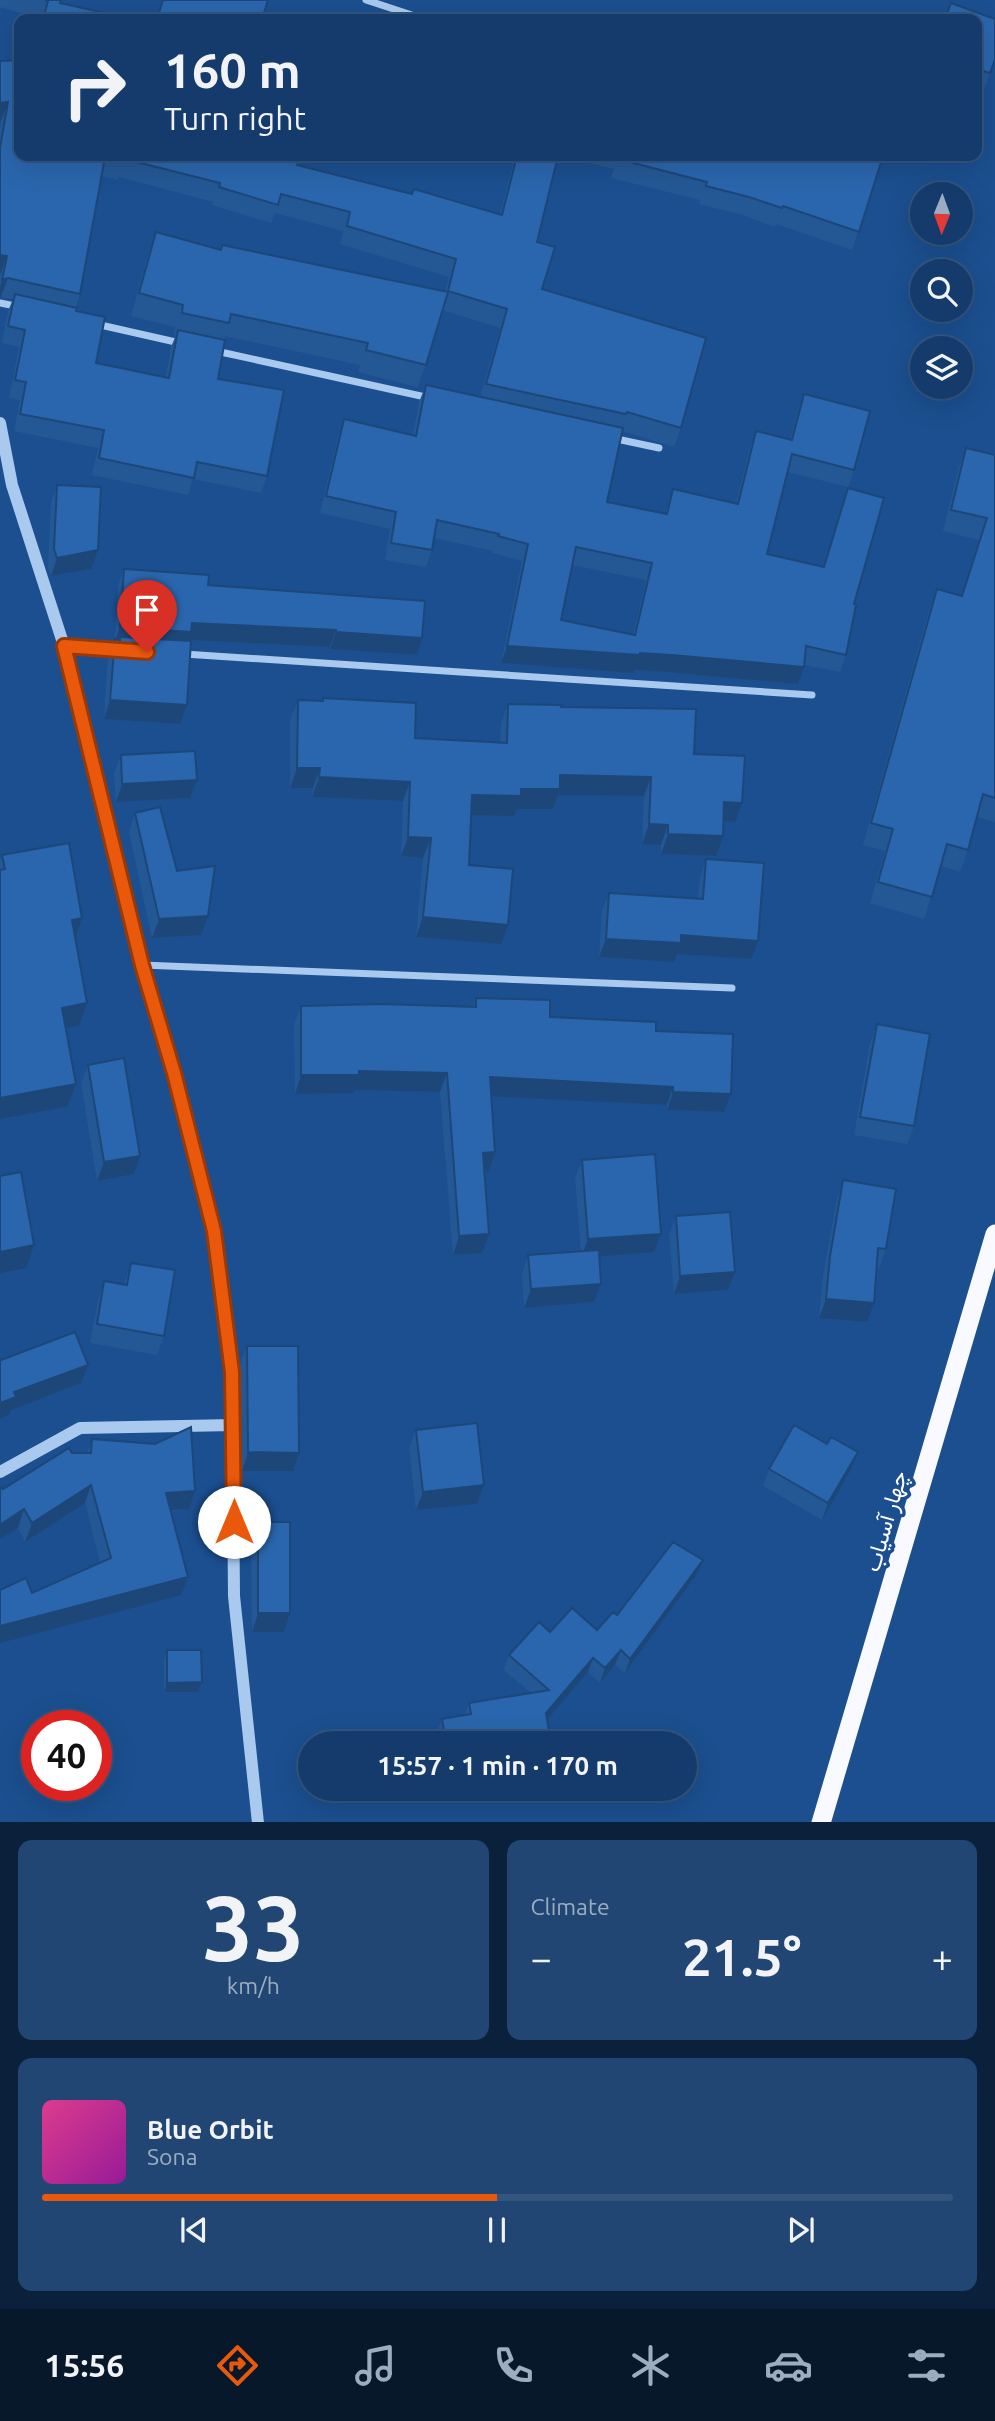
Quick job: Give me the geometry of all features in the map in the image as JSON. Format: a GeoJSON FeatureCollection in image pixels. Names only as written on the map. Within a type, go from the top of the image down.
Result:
{"type":"FeatureCollection","features":[{"type":"Feature","properties":{"kind":"highway","name":"چهار آسیاب"},"geometry":{"type":"LineString","coordinates":[[821,1822],[995,1234]]}},
{"type":"Feature","properties":{"kind":"street"},"geometry":{"type":"LineString","coordinates":[[366,0],[409,14]]}},
{"type":"Feature","properties":{"kind":"street"},"geometry":{"type":"LineString","coordinates":[[0,303],[27,309]]}},
{"type":"Feature","properties":{"kind":"street"},"geometry":{"type":"LineString","coordinates":[[81,321],[188,345]]}},
{"type":"Feature","properties":{"kind":"street"},"geometry":{"type":"LineString","coordinates":[[202,348],[444,401]]}},
{"type":"Feature","properties":{"kind":"street"},"geometry":{"type":"LineString","coordinates":[[0,423],[12,485],[64,646],[142,965],[174,1073],[214,1231],[232,1372],[234,1596],[258,1822]]}},
{"type":"Feature","properties":{"kind":"street"},"geometry":{"type":"LineString","coordinates":[[605,436],[659,448]]}},
{"type":"Feature","properties":{"kind":"street"},"geometry":{"type":"LineString","coordinates":[[64,646],[133,651]]}},
{"type":"Feature","properties":{"kind":"street"},"geometry":{"type":"LineString","coordinates":[[175,654],[812,695]]}},
{"type":"Feature","properties":{"kind":"street"},"geometry":{"type":"LineString","coordinates":[[142,965],[732,988]]}},
{"type":"Feature","properties":{"kind":"street"},"geometry":{"type":"LineString","coordinates":[[0,1472],[80,1428],[234,1425]]}},
{"type":"Feature","properties":{"kind":"building"},"geometry":{"type":"Polygon","coordinates":[[[45,0],[61,0],[60,3],[110,14],[44,14],[48,1],[45,0]]]}},
{"type":"Feature","properties":{"kind":"building"},"geometry":{"type":"Polygon","coordinates":[[[163,0],[268,0],[264,14],[159,14],[163,0]]]}},
{"type":"Feature","properties":{"kind":"building"},"geometry":{"type":"Polygon","coordinates":[[[951,3],[981,14],[947,14],[951,3]]]}},
{"type":"Feature","properties":{"kind":"building"},"geometry":{"type":"Polygon","coordinates":[[[982,14],[995,19],[995,59],[990,73],[982,71],[982,14]]]}},
{"type":"Feature","properties":{"kind":"building"},"geometry":{"type":"Polygon","coordinates":[[[14,60],[14,161],[104,161],[80,294],[8,278],[2,280],[7,256],[0,255],[0,148],[8,102],[0,103],[0,61],[14,60]]]}},
{"type":"Feature","properties":{"kind":"building"},"geometry":{"type":"Polygon","coordinates":[[[133,161],[298,161],[297,165],[412,194],[414,189],[502,215],[516,161],[557,161],[537,242],[555,247],[542,289],[706,338],[681,428],[627,412],[626,414],[486,384],[507,309],[448,291],[456,259],[347,226],[350,212],[281,194],[278,205],[219,187],[220,183],[133,161]]]}},
{"type":"Feature","properties":{"kind":"building"},"geometry":{"type":"Polygon","coordinates":[[[626,161],[881,161],[859,232],[783,206],[782,208],[706,186],[707,182],[626,161]]]}},
{"type":"Feature","properties":{"kind":"building"},"geometry":{"type":"Polygon","coordinates":[[[156,232],[221,250],[222,245],[448,292],[426,365],[366,350],[368,343],[231,314],[229,323],[182,313],[183,305],[139,293],[156,232]]]}},
{"type":"Feature","properties":{"kind":"building"},"geometry":{"type":"Polygon","coordinates":[[[15,294],[105,317],[96,363],[169,378],[178,330],[225,340],[218,379],[284,390],[267,476],[197,462],[194,478],[99,458],[104,430],[20,414],[26,382],[15,380],[25,330],[8,326],[15,294]]]}},
{"type":"Feature","properties":{"kind":"building"},"geometry":{"type":"Polygon","coordinates":[[[426,385],[623,428],[607,502],[667,514],[673,489],[738,504],[756,431],[792,440],[804,394],[870,411],[854,470],[792,454],[767,554],[824,567],[848,488],[884,498],[854,604],[856,605],[846,655],[806,646],[804,667],[672,655],[507,646],[528,544],[498,536],[499,534],[437,520],[432,550],[391,543],[396,512],[326,496],[344,419],[416,436],[426,385]],[[576,547],[561,620],[635,635],[652,563],[576,547]]]}},
{"type":"Feature","properties":{"kind":"building"},"geometry":{"type":"Polygon","coordinates":[[[966,448],[995,455],[995,798],[983,794],[968,850],[947,844],[932,897],[878,882],[893,829],[871,823],[937,589],[962,596],[987,518],[951,510],[966,448]]]}},
{"type":"Feature","properties":{"kind":"building"},"geometry":{"type":"Polygon","coordinates":[[[57,485],[101,487],[98,550],[57,558],[54,549],[57,485]]]}},
{"type":"Feature","properties":{"kind":"building"},"geometry":{"type":"Polygon","coordinates":[[[124,569],[209,575],[208,585],[425,601],[422,638],[336,630],[192,623],[191,632],[120,627],[124,569]]]}},
{"type":"Feature","properties":{"kind":"building"},"geometry":{"type":"Polygon","coordinates":[[[120,637],[191,641],[187,705],[110,700],[115,639],[120,640],[120,637]]]}},
{"type":"Feature","properties":{"kind":"building"},"geometry":{"type":"Polygon","coordinates":[[[323,698],[416,703],[415,738],[507,743],[508,704],[696,709],[694,754],[745,756],[742,803],[724,802],[723,836],[668,834],[668,825],[649,824],[651,777],[560,775],[560,789],[521,789],[521,796],[472,795],[469,865],[513,869],[508,925],[423,917],[431,838],[408,837],[410,782],[319,777],[320,768],[297,768],[298,700],[323,701],[323,698]]]}},
{"type":"Feature","properties":{"kind":"building"},"geometry":{"type":"Polygon","coordinates":[[[195,751],[197,780],[122,784],[121,755],[195,751]]]}},
{"type":"Feature","properties":{"kind":"building"},"geometry":{"type":"Polygon","coordinates":[[[160,807],[177,871],[215,866],[208,916],[159,919],[135,813],[160,807]]]}},
{"type":"Feature","properties":{"kind":"building"},"geometry":{"type":"Polygon","coordinates":[[[69,843],[82,918],[72,920],[87,1003],[62,1008],[76,1084],[0,1098],[0,870],[5,869],[2,855],[69,843]]]}},
{"type":"Feature","properties":{"kind":"building"},"geometry":{"type":"Polygon","coordinates":[[[706,859],[764,863],[758,941],[681,935],[681,943],[606,939],[609,893],[703,899],[706,859]]]}},
{"type":"Feature","properties":{"kind":"building"},"geometry":{"type":"Polygon","coordinates":[[[476,998],[550,1000],[550,1017],[656,1022],[656,1031],[733,1034],[731,1094],[673,1092],[673,1087],[490,1077],[495,1152],[483,1153],[489,1234],[459,1236],[447,1073],[359,1071],[359,1075],[301,1075],[301,1006],[382,1004],[476,1007],[476,998]]]}},
{"type":"Feature","properties":{"kind":"building"},"geometry":{"type":"Polygon","coordinates":[[[877,1024],[930,1034],[914,1126],[860,1117],[877,1024]]]}},
{"type":"Feature","properties":{"kind":"building"},"geometry":{"type":"Polygon","coordinates":[[[124,1058],[140,1156],[104,1162],[88,1065],[124,1058]]]}},
{"type":"Feature","properties":{"kind":"building"},"geometry":{"type":"Polygon","coordinates":[[[655,1154],[661,1234],[588,1239],[582,1160],[655,1154]]]}},
{"type":"Feature","properties":{"kind":"building"},"geometry":{"type":"Polygon","coordinates":[[[21,1172],[34,1245],[0,1252],[0,1176],[21,1172]]]}},
{"type":"Feature","properties":{"kind":"building"},"geometry":{"type":"Polygon","coordinates":[[[843,1180],[896,1189],[886,1249],[878,1248],[874,1303],[826,1299],[830,1256],[843,1180]]]}},
{"type":"Feature","properties":{"kind":"building"},"geometry":{"type":"Polygon","coordinates":[[[730,1212],[735,1272],[680,1276],[676,1216],[730,1212]]]}},
{"type":"Feature","properties":{"kind":"building"},"geometry":{"type":"Polygon","coordinates":[[[599,1250],[601,1284],[531,1289],[528,1255],[599,1250]]]}},
{"type":"Feature","properties":{"kind":"building"},"geometry":{"type":"Polygon","coordinates":[[[131,1263],[175,1270],[164,1336],[97,1324],[104,1281],[127,1285],[131,1263]]]}},
{"type":"Feature","properties":{"kind":"building"},"geometry":{"type":"Polygon","coordinates":[[[75,1332],[88,1365],[14,1392],[16,1397],[0,1403],[0,1359],[75,1332]]]}},
{"type":"Feature","properties":{"kind":"building"},"geometry":{"type":"Polygon","coordinates":[[[247,1346],[298,1346],[299,1453],[248,1452],[247,1346]]]}},
{"type":"Feature","properties":{"kind":"building"},"geometry":{"type":"Polygon","coordinates":[[[477,1423],[484,1485],[423,1492],[416,1430],[477,1423]]]}},
{"type":"Feature","properties":{"kind":"building"},"geometry":{"type":"Polygon","coordinates":[[[794,1425],[827,1444],[831,1437],[858,1452],[828,1503],[769,1469],[794,1425]]]}},
{"type":"Feature","properties":{"kind":"building"},"geometry":{"type":"Polygon","coordinates":[[[191,1427],[195,1491],[166,1493],[188,1577],[0,1626],[0,1590],[26,1578],[32,1593],[111,1558],[91,1485],[32,1523],[24,1509],[0,1525],[0,1489],[69,1448],[72,1453],[91,1453],[92,1439],[155,1444],[191,1427]]]}},
{"type":"Feature","properties":{"kind":"building"},"geometry":{"type":"Polygon","coordinates":[[[258,1522],[290,1522],[290,1613],[258,1613],[258,1522]]]}},
{"type":"Feature","properties":{"kind":"building"},"geometry":{"type":"Polygon","coordinates":[[[673,1542],[703,1560],[630,1659],[621,1650],[605,1668],[593,1658],[546,1713],[549,1731],[444,1731],[442,1719],[471,1714],[469,1703],[549,1690],[509,1655],[539,1622],[550,1632],[572,1608],[597,1630],[613,1612],[617,1615],[673,1542]]]}},
{"type":"Feature","properties":{"kind":"building"},"geometry":{"type":"Polygon","coordinates":[[[167,1650],[201,1650],[202,1682],[167,1683],[167,1650]]]}},
{"type":"Feature","properties":{"kind":"route"},"geometry":{"type":"LineString","coordinates":[[147,652],[64,646],[142,965],[174,1073],[214,1231],[232,1372],[234,1522]]}}]}
